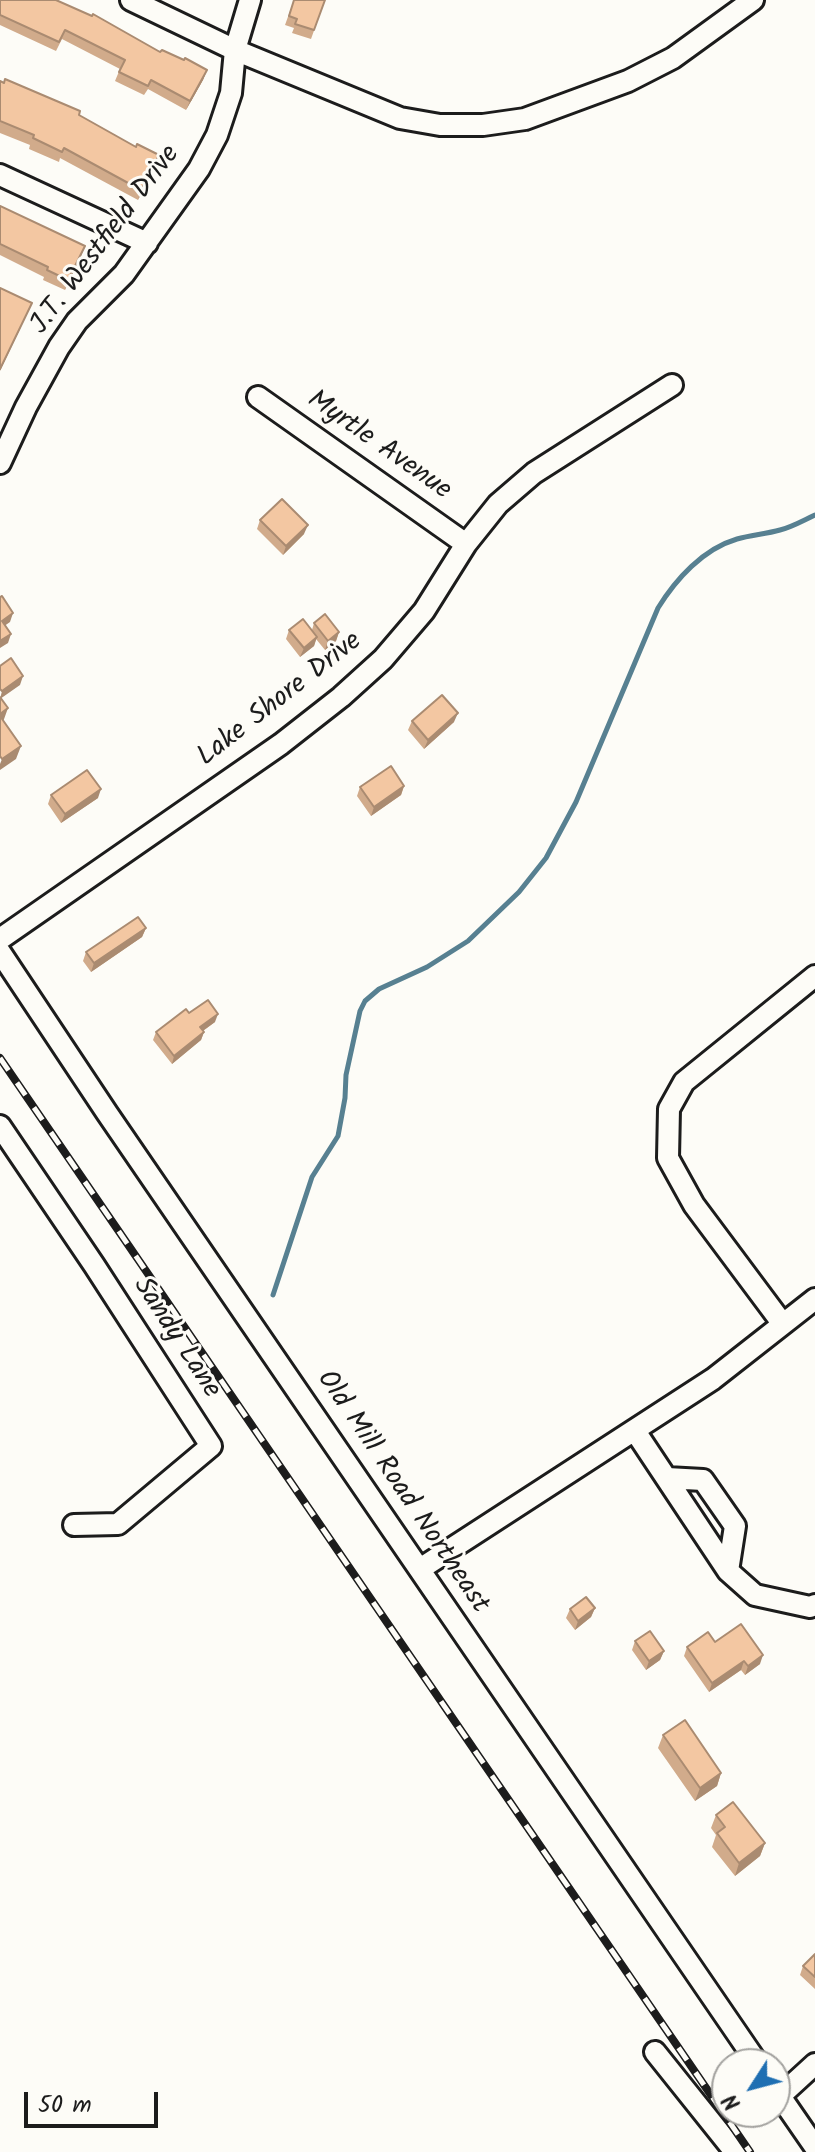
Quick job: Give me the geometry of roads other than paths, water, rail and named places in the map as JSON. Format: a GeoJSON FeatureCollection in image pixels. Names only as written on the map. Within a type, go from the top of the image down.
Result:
{"type":"FeatureCollection","features":[{"type":"Feature","properties":{"kind":"street"},"geometry":{"type":"LineString","coordinates":[[131,0],[235,50],[400,118],[440,125],[483,125],[525,119],[628,81],[673,58],[753,0]]}},
{"type":"Feature","properties":{"kind":"street","name":"J.T. Westfield Drive"},"geometry":{"type":"LineString","coordinates":[[0,463],[59,347],[77,321],[124,274],[199,169],[217,135],[231,93],[235,50],[250,0]]}},
{"type":"Feature","properties":{"kind":"street"},"geometry":{"type":"LineString","coordinates":[[0,175],[147,243]]}},
{"type":"Feature","properties":{"kind":"street","name":"Lake Shore Drive"},"geometry":{"type":"LineString","coordinates":[[0,939],[281,744],[341,697],[383,659],[424,611],[466,544],[498,504],[534,473],[672,385]]}},
{"type":"Feature","properties":{"kind":"street","name":"Myrtle Avenue"},"geometry":{"type":"LineString","coordinates":[[258,397],[466,544]]}},
{"type":"Feature","properties":{"kind":"street","name":"Old Mill Road Northeast"},"geometry":{"type":"LineString","coordinates":[[0,952],[747,2048]]}},
{"type":"Feature","properties":{"kind":"street"},"geometry":{"type":"LineString","coordinates":[[782,1323],[694,1205],[668,1158],[669,1109],[684,1082],[815,976]]}},
{"type":"Feature","properties":{"kind":"street","name":"Sandy Lane"},"geometry":{"type":"LineString","coordinates":[[0,1126],[211,1446],[118,1524],[74,1525]]}},
{"type":"Feature","properties":{"kind":"street"},"geometry":{"type":"LineString","coordinates":[[420,1569],[713,1379],[815,1299]]}},
{"type":"Feature","properties":{"kind":"street"},"geometry":{"type":"LineString","coordinates":[[635,1431],[728,1571],[755,1595],[810,1607],[815,1605]]}},
{"type":"Feature","properties":{"kind":"street"},"geometry":{"type":"LineString","coordinates":[[667,1478],[703,1480],[735,1526],[728,1571]]}},
{"type":"Feature","properties":{"kind":"street"},"geometry":{"type":"LineString","coordinates":[[655,2052],[735,2152]]}},
{"type":"Feature","properties":{"kind":"street"},"geometry":{"type":"LineString","coordinates":[[791,2082],[815,2064]]}},
{"type":"Feature","properties":{"kind":"street"},"geometry":{"type":"LineString","coordinates":[[791,2111],[815,2147]]}},
{"type":"Feature","properties":{"kind":"waterway"},"geometry":{"type":"LineString","coordinates":[[273,1295],[312,1177],[338,1136],[346,1075],[365,1001],[379,989],[427,967],[468,941],[519,892],[546,858],[576,802],[658,608],[682,576],[702,558],[725,544],[784,529],[815,515]]}},
{"type":"Feature","properties":{"kind":"railway"},"geometry":{"type":"LineString","coordinates":[[0,1058],[750,2152]]}}]}
